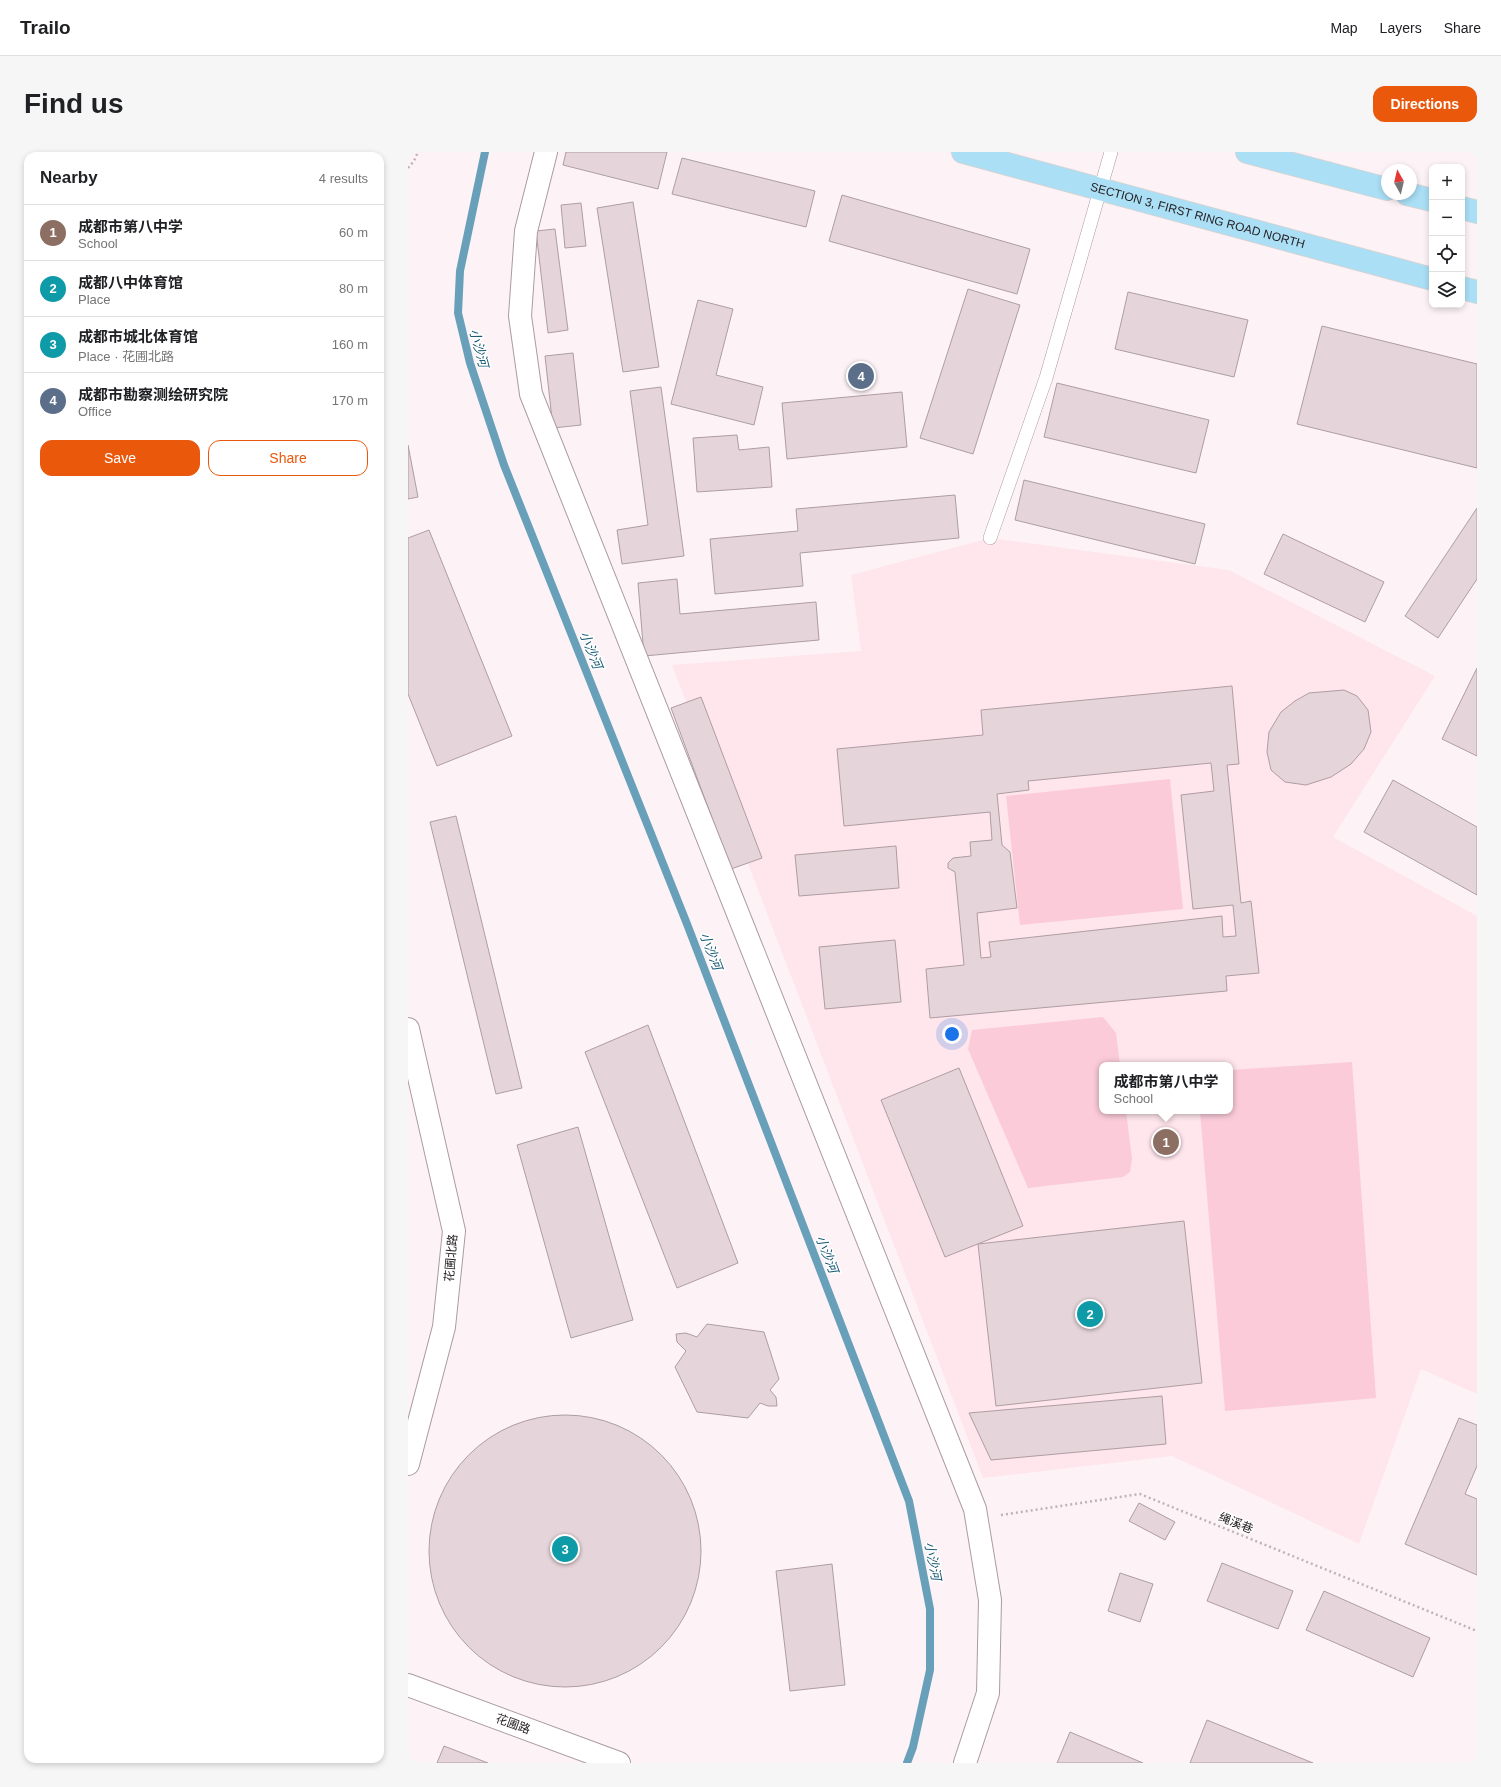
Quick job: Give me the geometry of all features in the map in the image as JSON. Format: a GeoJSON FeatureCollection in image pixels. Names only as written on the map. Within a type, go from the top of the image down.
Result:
{"type":"FeatureCollection","features":[{"type":"Feature","properties":{"kind":"main road","name":"SECTION 3, FIRST RING ROAD NORTH"},"geometry":{"type":"LineString","coordinates":[[963,152],[1429,278]]}},
{"type":"Feature","properties":{"kind":"main road"},"geometry":{"type":"LineString","coordinates":[[1247,152],[1381,187]]}},
{"type":"Feature","properties":{"kind":"main road"},"geometry":{"type":"LineString","coordinates":[[1417,196],[1429,199]]}},
{"type":"Feature","properties":{"kind":"main road"},"geometry":{"type":"LineString","coordinates":[[1465,209],[1477,212]]}},
{"type":"Feature","properties":{"kind":"main road"},"geometry":{"type":"LineString","coordinates":[[1465,289],[1477,292]]}},
{"type":"Feature","properties":{"kind":"street"},"geometry":{"type":"LineString","coordinates":[[546,152],[526,232],[520,316],[531,394],[969,1494],[977,1518],[990,1600],[988,1693],[965,1763]]}},
{"type":"Feature","properties":{"kind":"street","name":"花圃北路"},"geometry":{"type":"LineString","coordinates":[[408,1029],[454,1231],[444,1327],[408,1464]]}},
{"type":"Feature","properties":{"kind":"street","name":"花圃路"},"geometry":{"type":"LineString","coordinates":[[408,1685],[619,1763]]}},
{"type":"Feature","properties":{"kind":"lane"},"geometry":{"type":"LineString","coordinates":[[990,538],[1046,378],[1111,152]]}},
{"type":"Feature","properties":{"kind":"path"},"geometry":{"type":"LineString","coordinates":[[408,168],[414,161],[418,152]]}},
{"type":"Feature","properties":{"kind":"path","name":"绳溪巷"},"geometry":{"type":"LineString","coordinates":[[977,1518],[1140,1494],[1477,1632]]}},
{"type":"Feature","properties":{"kind":"shaded area"},"geometry":{"type":"Polygon","coordinates":[[[990,538],[1229,570],[1435,676],[1333,837],[1477,916],[1477,1394],[1421,1369],[1359,1544],[1172,1456],[983,1478],[672,665],[861,651],[851,575],[990,538]]]}},
{"type":"Feature","properties":{"kind":"shaded area"},"geometry":{"type":"Polygon","coordinates":[[[1170,779],[1183,909],[1020,925],[1006,796],[1170,779]]]}},
{"type":"Feature","properties":{"kind":"shaded area"},"geometry":{"type":"Polygon","coordinates":[[[1103,1017],[1116,1033],[1120,1062],[1099,1062],[1099,1114],[1126,1114],[1132,1159],[1130,1172],[1123,1177],[1028,1188],[968,1049],[972,1030],[1103,1017]]]}},
{"type":"Feature","properties":{"kind":"shaded area"},"geometry":{"type":"Polygon","coordinates":[[[1352,1062],[1376,1398],[1225,1411],[1200,1114],[1233,1114],[1233,1070],[1352,1062]]]}},
{"type":"Feature","properties":{"kind":"building"},"geometry":{"type":"Polygon","coordinates":[[[566,152],[667,152],[658,189],[563,165],[566,152]]]}},
{"type":"Feature","properties":{"kind":"building"},"geometry":{"type":"Polygon","coordinates":[[[682,158],[815,191],[806,227],[672,194],[682,158]]]}},
{"type":"Feature","properties":{"kind":"building"},"geometry":{"type":"Polygon","coordinates":[[[842,195],[1030,249],[1017,294],[829,241],[842,195]]]}},
{"type":"Feature","properties":{"kind":"building"},"geometry":{"type":"Polygon","coordinates":[[[633,202],[659,367],[623,372],[597,208],[633,202]]]}},
{"type":"Feature","properties":{"kind":"building"},"geometry":{"type":"Polygon","coordinates":[[[581,203],[586,246],[565,248],[561,205],[581,203]]]}},
{"type":"Feature","properties":{"kind":"building"},"geometry":{"type":"Polygon","coordinates":[[[555,229],[568,330],[548,333],[536,231],[555,229]]]}},
{"type":"Feature","properties":{"kind":"building"},"geometry":{"type":"Polygon","coordinates":[[[968,289],[1020,305],[973,454],[920,438],[968,289]]]}},
{"type":"Feature","properties":{"kind":"building"},"geometry":{"type":"Polygon","coordinates":[[[1128,292],[1248,320],[1234,377],[1115,349],[1128,292]]]}},
{"type":"Feature","properties":{"kind":"building"},"geometry":{"type":"Polygon","coordinates":[[[698,300],[733,309],[716,375],[763,387],[754,425],[671,404],[698,300]]]}},
{"type":"Feature","properties":{"kind":"building"},"geometry":{"type":"Polygon","coordinates":[[[1322,326],[1477,364],[1477,468],[1297,424],[1322,326]]]}},
{"type":"Feature","properties":{"kind":"building"},"geometry":{"type":"Polygon","coordinates":[[[573,353],[581,425],[553,428],[545,356],[573,353]]]}},
{"type":"Feature","properties":{"kind":"building"},"geometry":{"type":"Polygon","coordinates":[[[1057,383],[1209,420],[1196,473],[1044,437],[1057,383]]]}},
{"type":"Feature","properties":{"kind":"building"},"geometry":{"type":"Polygon","coordinates":[[[661,387],[684,556],[622,564],[617,530],[648,525],[630,391],[661,387]]]}},
{"type":"Feature","properties":{"kind":"building"},"geometry":{"type":"Polygon","coordinates":[[[902,392],[907,447],[787,459],[782,403],[902,392]]]}},
{"type":"Feature","properties":{"kind":"building"},"geometry":{"type":"Polygon","coordinates":[[[737,435],[739,450],[769,447],[772,487],[697,492],[693,438],[737,435]]]}},
{"type":"Feature","properties":{"kind":"building"},"geometry":{"type":"Polygon","coordinates":[[[408,445],[418,497],[408,499],[408,445]]]}},
{"type":"Feature","properties":{"kind":"building"},"geometry":{"type":"Polygon","coordinates":[[[1024,480],[1205,524],[1195,564],[1015,520],[1024,480]]]}},
{"type":"Feature","properties":{"kind":"building"},"geometry":{"type":"Polygon","coordinates":[[[955,495],[959,538],[800,553],[803,586],[715,594],[710,539],[798,531],[796,509],[955,495]]]}},
{"type":"Feature","properties":{"kind":"building"},"geometry":{"type":"Polygon","coordinates":[[[1477,508],[1477,579],[1438,638],[1405,616],[1477,508]]]}},
{"type":"Feature","properties":{"kind":"building"},"geometry":{"type":"Polygon","coordinates":[[[429,530],[512,736],[437,766],[408,694],[408,538],[429,530]]]}},
{"type":"Feature","properties":{"kind":"building"},"geometry":{"type":"Polygon","coordinates":[[[1283,534],[1384,582],[1365,622],[1264,574],[1283,534]]]}},
{"type":"Feature","properties":{"kind":"building"},"geometry":{"type":"Polygon","coordinates":[[[677,579],[680,614],[816,602],[819,640],[644,656],[638,583],[677,579]]]}},
{"type":"Feature","properties":{"kind":"building"},"geometry":{"type":"Polygon","coordinates":[[[1477,668],[1477,756],[1442,739],[1477,668]]]}},
{"type":"Feature","properties":{"kind":"building"},"geometry":{"type":"Polygon","coordinates":[[[1232,686],[1239,764],[1227,765],[1241,903],[1251,901],[1259,973],[1226,976],[1227,991],[930,1018],[926,969],[964,965],[955,872],[948,868],[948,863],[953,858],[971,856],[970,842],[992,840],[990,812],[844,826],[837,749],[983,735],[981,710],[1232,686]],[[1211,763],[1028,781],[1029,790],[997,794],[1002,845],[1010,852],[1017,908],[977,913],[981,958],[991,957],[989,942],[1222,916],[1223,937],[1236,936],[1233,905],[1193,909],[1181,795],[1214,791],[1211,763]]]}},
{"type":"Feature","properties":{"kind":"building"},"geometry":{"type":"Polygon","coordinates":[[[1344,690],[1357,696],[1368,710],[1371,732],[1364,749],[1351,764],[1331,777],[1306,785],[1285,782],[1271,770],[1267,752],[1269,732],[1281,712],[1295,701],[1309,693],[1344,690]]]}},
{"type":"Feature","properties":{"kind":"building"},"geometry":{"type":"Polygon","coordinates":[[[701,697],[762,858],[731,869],[671,708],[701,697]]]}},
{"type":"Feature","properties":{"kind":"building"},"geometry":{"type":"Polygon","coordinates":[[[1393,780],[1477,827],[1477,895],[1364,832],[1393,780]]]}},
{"type":"Feature","properties":{"kind":"building"},"geometry":{"type":"Polygon","coordinates":[[[456,816],[522,1088],[496,1094],[430,822],[456,816]]]}},
{"type":"Feature","properties":{"kind":"building"},"geometry":{"type":"Polygon","coordinates":[[[896,846],[899,888],[799,896],[795,855],[896,846]]]}},
{"type":"Feature","properties":{"kind":"building"},"geometry":{"type":"Polygon","coordinates":[[[895,940],[901,1002],[825,1009],[819,947],[895,940]]]}},
{"type":"Feature","properties":{"kind":"building"},"geometry":{"type":"Polygon","coordinates":[[[648,1025],[738,1263],[677,1288],[585,1052],[648,1025]]]}},
{"type":"Feature","properties":{"kind":"building"},"geometry":{"type":"Polygon","coordinates":[[[959,1068],[1023,1226],[945,1257],[881,1100],[959,1068]]]}},
{"type":"Feature","properties":{"kind":"building"},"geometry":{"type":"Polygon","coordinates":[[[578,1127],[633,1320],[571,1338],[517,1145],[578,1127]]]}},
{"type":"Feature","properties":{"kind":"building"},"geometry":{"type":"Polygon","coordinates":[[[1184,1221],[1202,1383],[996,1406],[978,1244],[1184,1221]]]}},
{"type":"Feature","properties":{"kind":"building"},"geometry":{"type":"Polygon","coordinates":[[[707,1324],[764,1332],[779,1379],[770,1390],[776,1397],[777,1406],[768,1406],[760,1403],[748,1418],[697,1412],[675,1367],[686,1351],[677,1342],[676,1334],[686,1333],[697,1337],[707,1324]]]}},
{"type":"Feature","properties":{"kind":"building"},"geometry":{"type":"Polygon","coordinates":[[[1162,1396],[1166,1444],[991,1460],[969,1413],[1162,1396]]]}},
{"type":"Feature","properties":{"kind":"building"},"geometry":{"type":"Polygon","coordinates":[[[565,1415],[592,1418],[617,1425],[641,1438],[661,1455],[678,1475],[691,1499],[698,1524],[701,1551],[698,1578],[691,1603],[678,1627],[661,1647],[641,1664],[617,1677],[592,1684],[565,1687],[538,1684],[513,1677],[489,1664],[469,1647],[452,1627],[439,1603],[432,1578],[429,1551],[432,1524],[439,1499],[452,1475],[469,1455],[489,1438],[513,1425],[538,1418],[565,1415]]]}},
{"type":"Feature","properties":{"kind":"building"},"geometry":{"type":"Polygon","coordinates":[[[1459,1418],[1477,1425],[1477,1466],[1465,1494],[1477,1499],[1477,1575],[1405,1544],[1459,1418]]]}},
{"type":"Feature","properties":{"kind":"building"},"geometry":{"type":"Polygon","coordinates":[[[1139,1503],[1175,1522],[1165,1540],[1129,1521],[1139,1503]]]}},
{"type":"Feature","properties":{"kind":"building"},"geometry":{"type":"Polygon","coordinates":[[[1222,1563],[1293,1591],[1278,1629],[1207,1601],[1222,1563]]]}},
{"type":"Feature","properties":{"kind":"building"},"geometry":{"type":"Polygon","coordinates":[[[832,1564],[845,1685],[790,1691],[776,1571],[832,1564]]]}},
{"type":"Feature","properties":{"kind":"building"},"geometry":{"type":"Polygon","coordinates":[[[1120,1573],[1153,1584],[1140,1622],[1108,1611],[1120,1573]]]}},
{"type":"Feature","properties":{"kind":"building"},"geometry":{"type":"Polygon","coordinates":[[[1324,1591],[1430,1638],[1413,1677],[1306,1630],[1324,1591]]]}},
{"type":"Feature","properties":{"kind":"building"},"geometry":{"type":"Polygon","coordinates":[[[1207,1720],[1313,1763],[1190,1763],[1207,1720]]]}},
{"type":"Feature","properties":{"kind":"building"},"geometry":{"type":"Polygon","coordinates":[[[1070,1732],[1143,1763],[1057,1763],[1070,1732]]]}},
{"type":"Feature","properties":{"kind":"building"},"geometry":{"type":"Polygon","coordinates":[[[444,1746],[488,1763],[437,1763],[444,1746]]]}},
{"type":"Feature","properties":{"kind":"waterway","name":"小沙河"},"geometry":{"type":"LineString","coordinates":[[485,152],[460,271],[458,313],[470,363],[504,465],[687,924],[909,1501],[930,1609],[930,1670],[913,1747],[907,1763]]}},
{"type":"Feature","properties":{"kind":"place","name":"成都市勘察测绘研究院"},"geometry":{"type":"Point","coordinates":[861,376]}},
{"type":"Feature","properties":{"kind":"place","name":"成都市第八中学"},"geometry":{"type":"Point","coordinates":[1166,1142]}},
{"type":"Feature","properties":{"kind":"place","name":"成都八中体育馆"},"geometry":{"type":"Point","coordinates":[1090,1314]}},
{"type":"Feature","properties":{"kind":"place","name":"成都市城北体育馆"},"geometry":{"type":"Point","coordinates":[565,1549]}}]}
